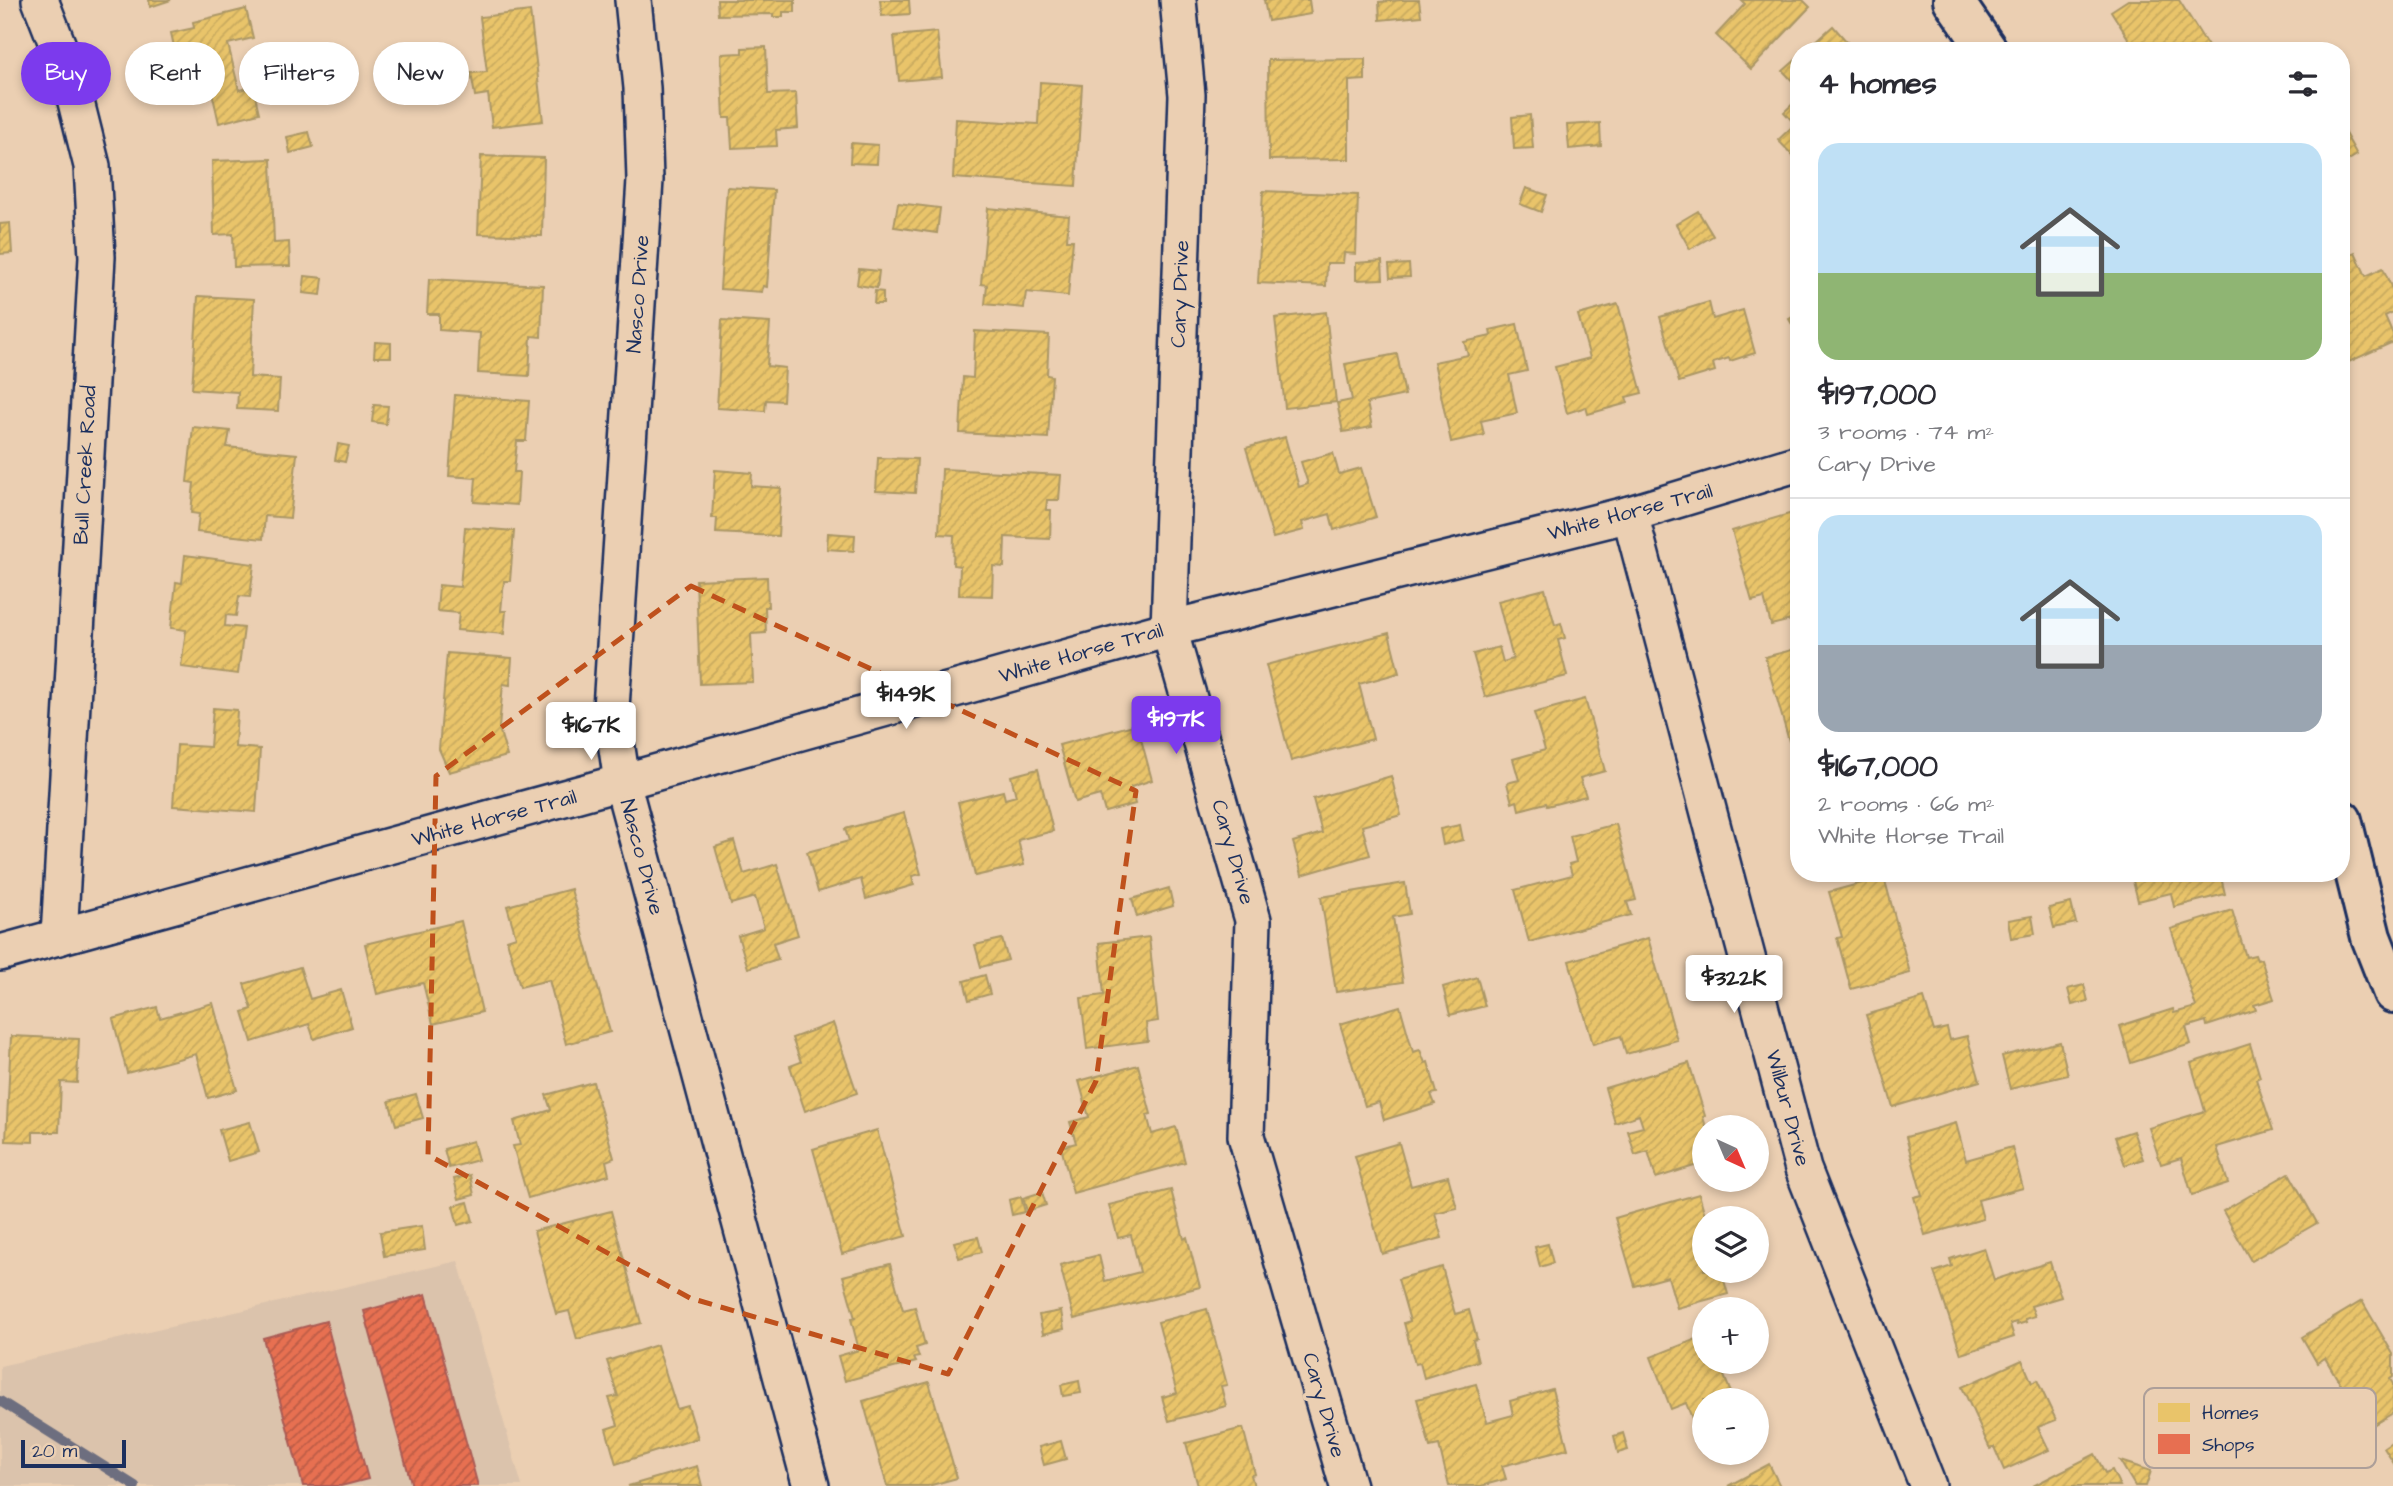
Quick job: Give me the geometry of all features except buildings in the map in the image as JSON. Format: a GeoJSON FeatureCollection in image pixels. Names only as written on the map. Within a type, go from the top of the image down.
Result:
{"type":"FeatureCollection","features":[{"type":"Feature","properties":{"kind":"street","name":"Bull Creek Road"},"geometry":{"type":"LineString","coordinates":[[40,0],[69,74],[92,166],[97,257],[59,937]]}},
{"type":"Feature","properties":{"kind":"street","name":"Nasco Drive"},"geometry":{"type":"LineString","coordinates":[[633,0],[642,88],[645,180],[611,708],[622,782],[811,1486]]}},
{"type":"Feature","properties":{"kind":"street","name":"Cary Drive"},"geometry":{"type":"LineString","coordinates":[[1178,0],[1187,96],[1168,629],[1253,920],[1246,1136],[1348,1486]]}},
{"type":"Feature","properties":{"kind":"street"},"geometry":{"type":"LineString","coordinates":[[1953,0],[1982,42]]}},
{"type":"Feature","properties":{"kind":"street","name":"White Horse Trail"},"geometry":{"type":"LineString","coordinates":[[0,953],[1168,629],[1630,514],[1790,466]]}},
{"type":"Feature","properties":{"kind":"street","name":"Wilbur Drive"},"geometry":{"type":"LineString","coordinates":[[1630,514],[1804,1169],[1928,1486]]}},
{"type":"Feature","properties":{"kind":"street"},"geometry":{"type":"LineString","coordinates":[[2350,852],[2371,937],[2393,993]]}},
{"type":"Feature","properties":{"kind":"highlighted area"},"geometry":{"type":"Polygon","coordinates":[[[691,586],[1136,791],[1096,1081],[948,1374],[690,1298],[428,1155],[436,776],[691,586]]]}},
{"type":"Feature","properties":{"kind":"shaded area"},"geometry":{"type":"Polygon","coordinates":[[[458,1261],[522,1486],[0,1486],[0,1366],[458,1261]]]}},
{"type":"Feature","properties":{"kind":"waterway"},"geometry":{"type":"LineString","coordinates":[[0,1401],[135,1486]]}}]}
